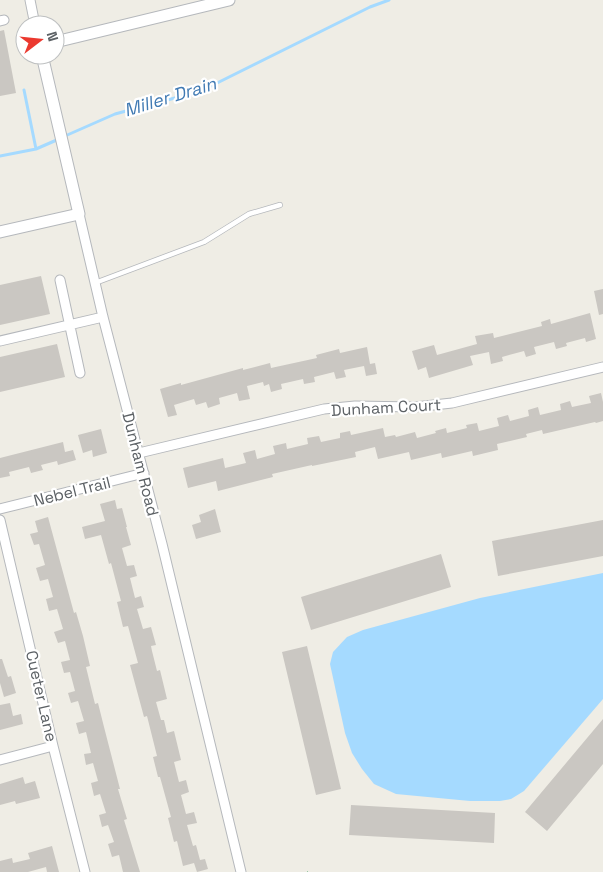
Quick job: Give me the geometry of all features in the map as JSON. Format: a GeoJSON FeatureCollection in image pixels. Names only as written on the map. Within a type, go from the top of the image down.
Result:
{"type":"FeatureCollection","features":[{"type":"Feature","properties":{"kind":"street"},"geometry":{"type":"LineString","coordinates":[[30,0],[33,15]]}},
{"type":"Feature","properties":{"kind":"street"},"geometry":{"type":"LineString","coordinates":[[65,40],[229,0]]}},
{"type":"Feature","properties":{"kind":"street","name":"Dunham Road"},"geometry":{"type":"LineString","coordinates":[[44,65],[103,317],[144,473],[241,872]]}},
{"type":"Feature","properties":{"kind":"street"},"geometry":{"type":"LineString","coordinates":[[0,232],[79,214]]}},
{"type":"Feature","properties":{"kind":"street"},"geometry":{"type":"LineString","coordinates":[[60,280],[80,373]]}},
{"type":"Feature","properties":{"kind":"street"},"geometry":{"type":"LineString","coordinates":[[0,341],[103,317]]}},
{"type":"Feature","properties":{"kind":"street","name":"Dunham Court"},"geometry":{"type":"LineString","coordinates":[[139,453],[324,409],[355,406],[403,407],[452,403],[603,366]]}},
{"type":"Feature","properties":{"kind":"street","name":"Nebel Trail"},"geometry":{"type":"LineString","coordinates":[[0,509],[144,473]]}},
{"type":"Feature","properties":{"kind":"street","name":"Cueter Lane"},"geometry":{"type":"LineString","coordinates":[[0,520],[86,872]]}},
{"type":"Feature","properties":{"kind":"street"},"geometry":{"type":"LineString","coordinates":[[0,760],[54,746]]}},
{"type":"Feature","properties":{"kind":"lane"},"geometry":{"type":"LineString","coordinates":[[95,283],[204,242],[249,214],[280,205]]}},
{"type":"Feature","properties":{"kind":"water"},"geometry":{"type":"Polygon","coordinates":[[[603,573],[603,699],[524,791],[511,799],[470,801],[396,794],[374,784],[352,753],[345,733],[330,664],[333,652],[347,637],[363,630],[480,598],[603,573]]]}},
{"type":"Feature","properties":{"kind":"building"},"geometry":{"type":"Polygon","coordinates":[[[4,30],[16,93],[0,96],[0,31],[4,30]]]}},
{"type":"Feature","properties":{"kind":"building"},"geometry":{"type":"Polygon","coordinates":[[[41,276],[50,314],[0,325],[0,285],[41,276]]]}},
{"type":"Feature","properties":{"kind":"building"},"geometry":{"type":"Polygon","coordinates":[[[603,289],[603,314],[599,315],[594,291],[603,289]]]}},
{"type":"Feature","properties":{"kind":"building"},"geometry":{"type":"Polygon","coordinates":[[[590,313],[596,339],[586,342],[585,338],[566,343],[567,346],[556,349],[554,342],[534,347],[536,354],[526,357],[524,351],[502,357],[503,361],[491,364],[489,352],[470,356],[473,365],[429,378],[426,367],[418,370],[412,351],[434,345],[437,355],[477,344],[475,336],[493,333],[494,338],[542,326],[541,322],[550,319],[551,324],[590,313]]]}},
{"type":"Feature","properties":{"kind":"building"},"geometry":{"type":"Polygon","coordinates":[[[57,344],[65,377],[0,392],[0,357],[57,344]]]}},
{"type":"Feature","properties":{"kind":"building"},"geometry":{"type":"Polygon","coordinates":[[[367,347],[370,364],[375,363],[377,374],[366,376],[364,366],[344,370],[346,377],[336,379],[334,372],[314,377],[315,382],[304,384],[303,379],[281,384],[282,389],[271,392],[269,384],[264,386],[263,382],[247,386],[250,399],[239,401],[237,393],[219,398],[220,404],[208,408],[206,402],[196,405],[194,399],[174,405],[177,415],[168,417],[160,389],[243,368],[243,370],[270,363],[271,368],[317,358],[316,355],[339,349],[340,353],[367,347]]]}},
{"type":"Feature","properties":{"kind":"building"},"geometry":{"type":"Polygon","coordinates":[[[601,393],[603,421],[543,434],[542,430],[526,434],[527,437],[497,444],[498,450],[473,456],[472,451],[442,458],[441,453],[411,460],[409,452],[378,459],[375,447],[355,452],[356,457],[272,474],[273,477],[218,491],[216,481],[188,488],[183,468],[223,458],[225,468],[246,463],[243,453],[255,450],[257,459],[275,454],[273,446],[286,443],[287,449],[308,444],[307,438],[319,436],[321,442],[340,438],[340,433],[350,431],[351,435],[383,428],[385,437],[395,435],[396,437],[415,432],[417,438],[446,428],[447,433],[467,428],[466,425],[477,423],[479,431],[499,426],[497,418],[508,415],[510,421],[529,416],[528,410],[538,407],[540,415],[561,410],[560,404],[570,401],[572,407],[591,403],[589,396],[601,393]]]}},
{"type":"Feature","properties":{"kind":"building"},"geometry":{"type":"Polygon","coordinates":[[[101,429],[107,453],[93,457],[92,450],[83,453],[78,435],[101,429]]]}},
{"type":"Feature","properties":{"kind":"building"},"geometry":{"type":"Polygon","coordinates":[[[63,442],[65,452],[73,450],[76,460],[58,465],[57,461],[41,465],[43,470],[31,473],[29,467],[9,472],[10,476],[0,478],[0,458],[63,442]]]}},
{"type":"Feature","properties":{"kind":"building"},"geometry":{"type":"Polygon","coordinates":[[[115,500],[117,509],[122,508],[131,545],[122,548],[127,566],[134,565],[137,576],[130,578],[135,598],[141,596],[144,607],[137,609],[143,629],[151,627],[156,645],[151,646],[152,651],[157,671],[160,670],[167,699],[156,702],[161,720],[164,720],[167,733],[174,731],[181,760],[174,762],[179,782],[186,780],[189,792],[181,795],[186,814],[194,812],[197,823],[187,825],[193,846],[196,845],[200,860],[205,859],[208,869],[197,872],[194,863],[183,866],[177,841],[174,842],[168,818],[171,817],[153,757],[157,756],[147,716],[144,717],[130,665],[138,663],[128,626],[123,627],[117,602],[121,601],[111,563],[109,564],[101,535],[85,539],[82,527],[105,521],[100,504],[115,500]]]}},
{"type":"Feature","properties":{"kind":"building"},"geometry":{"type":"Polygon","coordinates":[[[215,509],[221,532],[196,539],[192,525],[201,522],[199,515],[215,509]]]}},
{"type":"Feature","properties":{"kind":"building"},"geometry":{"type":"Polygon","coordinates":[[[48,517],[74,613],[76,612],[83,636],[90,666],[86,667],[95,704],[98,703],[127,819],[124,820],[140,872],[123,872],[119,855],[112,857],[108,844],[114,842],[108,825],[102,827],[99,815],[106,813],[100,794],[94,796],[91,783],[98,781],[93,763],[86,765],[84,754],[91,753],[86,732],[79,734],[76,723],[84,721],[78,701],[71,703],[68,693],[75,691],[70,672],[64,673],[61,662],[70,660],[65,641],[58,643],[54,632],[63,629],[57,609],[49,611],[46,599],[53,597],[48,579],[40,581],[36,568],[45,565],[39,544],[34,545],[30,534],[38,532],[35,521],[48,517]]]}},
{"type":"Feature","properties":{"kind":"building"},"geometry":{"type":"Polygon","coordinates":[[[603,520],[603,556],[498,576],[492,541],[603,520]]]}},
{"type":"Feature","properties":{"kind":"building"},"geometry":{"type":"Polygon","coordinates":[[[441,554],[451,587],[311,630],[301,597],[441,554]]]}},
{"type":"Feature","properties":{"kind":"building"},"geometry":{"type":"Polygon","coordinates":[[[307,646],[341,789],[316,795],[282,652],[307,646]]]}},
{"type":"Feature","properties":{"kind":"building"},"geometry":{"type":"Polygon","coordinates":[[[0,659],[2,659],[8,677],[11,676],[16,693],[4,697],[0,683],[0,659]]]}},
{"type":"Feature","properties":{"kind":"building"},"geometry":{"type":"Polygon","coordinates":[[[10,703],[13,716],[21,714],[23,724],[0,730],[0,705],[10,703]]]}},
{"type":"Feature","properties":{"kind":"building"},"geometry":{"type":"Polygon","coordinates":[[[603,719],[603,764],[547,831],[525,812],[603,719]]]}},
{"type":"Feature","properties":{"kind":"building"},"geometry":{"type":"Polygon","coordinates":[[[23,777],[25,784],[35,781],[40,798],[16,804],[15,801],[0,805],[0,784],[23,777]]]}},
{"type":"Feature","properties":{"kind":"building"},"geometry":{"type":"Polygon","coordinates":[[[351,805],[495,813],[494,843],[349,835],[351,805]]]}},
{"type":"Feature","properties":{"kind":"building"},"geometry":{"type":"Polygon","coordinates":[[[52,846],[59,872],[47,872],[46,867],[28,872],[0,872],[0,861],[12,858],[13,863],[30,859],[28,853],[52,846]]]}},
{"type":"Feature","properties":{"kind":"waterway","name":"Miller Drain"},"geometry":{"type":"LineString","coordinates":[[65,136],[115,114],[201,91],[370,7],[389,0]]}},
{"type":"Feature","properties":{"kind":"waterway"},"geometry":{"type":"LineString","coordinates":[[24,90],[36,149]]}},
{"type":"Feature","properties":{"kind":"waterway","name":"Miller Drain"},"geometry":{"type":"LineString","coordinates":[[0,156],[36,149],[59,139]]}}]}
